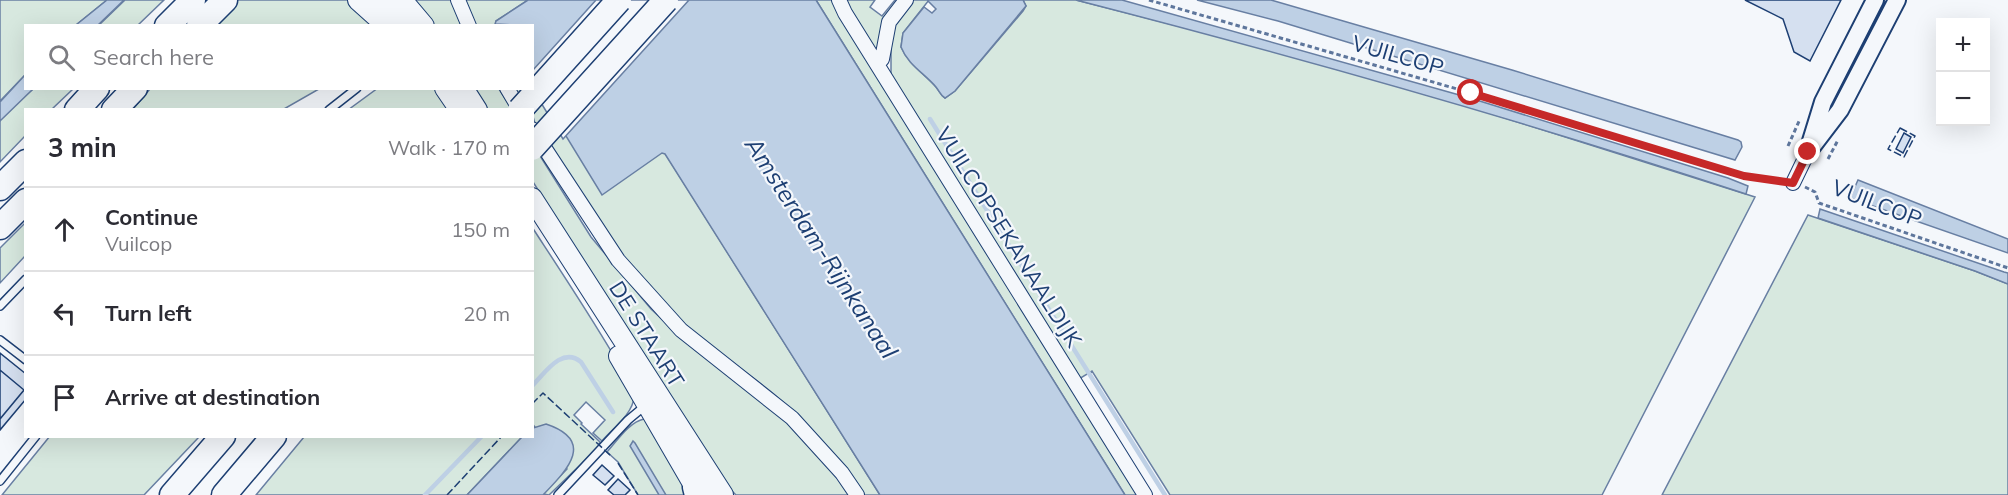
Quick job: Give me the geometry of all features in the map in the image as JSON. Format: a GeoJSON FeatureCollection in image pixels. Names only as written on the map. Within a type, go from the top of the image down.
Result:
{"type":"FeatureCollection","features":[{"type":"Feature","properties":{"kind":"highway"},"geometry":{"type":"LineString","coordinates":[[154,24],[174,0]]}},
{"type":"Feature","properties":{"kind":"highway"},"geometry":{"type":"LineString","coordinates":[[169,24],[193,0]]}},
{"type":"Feature","properties":{"kind":"highway"},"geometry":{"type":"LineString","coordinates":[[201,24],[225,0]]}},
{"type":"Feature","properties":{"kind":"highway"},"geometry":{"type":"LineString","coordinates":[[522,108],[619,0]]}},
{"type":"Feature","properties":{"kind":"highway"},"geometry":{"type":"LineString","coordinates":[[534,146],[666,0]]}},
{"type":"Feature","properties":{"kind":"highway"},"geometry":{"type":"LineString","coordinates":[[79,108],[96,90]]}},
{"type":"Feature","properties":{"kind":"highway"},"geometry":{"type":"LineString","coordinates":[[116,108],[133,90]]}},
{"type":"Feature","properties":{"kind":"highway"},"geometry":{"type":"LineString","coordinates":[[0,188],[24,164]]}},
{"type":"Feature","properties":{"kind":"highway"},"geometry":{"type":"LineString","coordinates":[[0,227],[24,203]]}},
{"type":"Feature","properties":{"kind":"highway"},"geometry":{"type":"LineString","coordinates":[[172,495],[221,438]]}},
{"type":"Feature","properties":{"kind":"highway"},"geometry":{"type":"LineString","coordinates":[[224,495],[272,438]]}},
{"type":"Feature","properties":{"kind":"main road"},"geometry":{"type":"LineString","coordinates":[[358,0],[385,24]]}},
{"type":"Feature","properties":{"kind":"main road"},"geometry":{"type":"LineString","coordinates":[[380,0],[407,24]]}},
{"type":"Feature","properties":{"kind":"main road"},"geometry":{"type":"LineString","coordinates":[[402,0],[422,24]]}},
{"type":"Feature","properties":{"kind":"main road"},"geometry":{"type":"LineString","coordinates":[[446,90],[459,108]]}},
{"type":"Feature","properties":{"kind":"main road"},"geometry":{"type":"LineString","coordinates":[[464,90],[476,108]]}},
{"type":"Feature","properties":{"kind":"main road","name":"DE STAART"},"geometry":{"type":"LineString","coordinates":[[534,201],[723,495]]}},
{"type":"Feature","properties":{"kind":"main road","name":"DE STAART"},"geometry":{"type":"LineString","coordinates":[[534,222],[616,351],[698,492]]}},
{"type":"Feature","properties":{"kind":"street"},"geometry":{"type":"LineString","coordinates":[[458,0],[468,24]]}},
{"type":"Feature","properties":{"kind":"street","name":"VUILCOPSEKANAALDIJK"},"geometry":{"type":"LineString","coordinates":[[839,0],[1145,495]]}},
{"type":"Feature","properties":{"kind":"street"},"geometry":{"type":"LineString","coordinates":[[877,64],[884,53],[889,22],[906,0]]}},
{"type":"Feature","properties":{"kind":"street"},"geometry":{"type":"LineString","coordinates":[[1793,183],[1808,152],[1823,102],[1875,0]]}},
{"type":"Feature","properties":{"kind":"street"},"geometry":{"type":"LineString","coordinates":[[1808,152],[1840,110],[1897,0]]}},
{"type":"Feature","properties":{"kind":"street"},"geometry":{"type":"LineString","coordinates":[[508,90],[519,108]]}},
{"type":"Feature","properties":{"kind":"street"},"geometry":{"type":"LineString","coordinates":[[534,132],[618,260],[681,330],[792,418],[842,473],[857,495]]}},
{"type":"Feature","properties":{"kind":"lane"},"geometry":{"type":"LineString","coordinates":[[332,108],[354,90]]}},
{"type":"Feature","properties":{"kind":"lane"},"geometry":{"type":"LineString","coordinates":[[0,306],[24,281]]}},
{"type":"Feature","properties":{"kind":"lane"},"geometry":{"type":"LineString","coordinates":[[0,340],[24,358]]}},
{"type":"Feature","properties":{"kind":"lane"},"geometry":{"type":"LineString","coordinates":[[558,495],[628,420],[646,405]]}},
{"type":"Feature","properties":{"kind":"lane"},"geometry":{"type":"LineString","coordinates":[[0,481],[34,438]]}},
{"type":"Feature","properties":{"kind":"path","name":"VUILCOP"},"geometry":{"type":"LineString","coordinates":[[1149,0],[1471,93],[1744,176],[1793,183],[1815,192],[1819,202],[2008,268]]}},
{"type":"Feature","properties":{"kind":"shaded area"},"geometry":{"type":"Polygon","coordinates":[[[0,0],[107,0],[77,24],[24,24],[24,76],[0,101],[0,0]]]}},
{"type":"Feature","properties":{"kind":"shaded area"},"geometry":{"type":"Polygon","coordinates":[[[125,0],[164,0],[139,24],[100,24],[125,0]]]}},
{"type":"Feature","properties":{"kind":"shaded area"},"geometry":{"type":"Polygon","coordinates":[[[237,0],[350,0],[379,24],[213,24],[237,0]]]}},
{"type":"Feature","properties":{"kind":"shaded area"},"geometry":{"type":"Polygon","coordinates":[[[409,0],[452,0],[461,24],[429,24],[409,0]]]}},
{"type":"Feature","properties":{"kind":"shaded area"},"geometry":{"type":"Polygon","coordinates":[[[463,0],[528,0],[496,21],[496,24],[473,24],[463,0]]]}},
{"type":"Feature","properties":{"kind":"shaded area"},"geometry":{"type":"Polygon","coordinates":[[[816,0],[833,0],[1139,495],[1125,495],[816,0]]]}},
{"type":"Feature","properties":{"kind":"shaded area"},"geometry":{"type":"Polygon","coordinates":[[[845,0],[875,0],[870,7],[882,16],[895,0],[929,0],[903,33],[901,47],[912,64],[945,98],[955,91],[1023,11],[1026,6],[1023,0],[1076,0],[1260,47],[1467,106],[1755,197],[1602,495],[1170,495],[1092,371],[1079,379],[891,75],[891,47],[878,55],[845,0]]]}},
{"type":"Feature","properties":{"kind":"shaded area"},"geometry":{"type":"Polygon","coordinates":[[[534,89],[665,153],[880,495],[864,495],[834,455],[801,418],[685,325],[637,277],[546,144],[534,121],[534,108],[530,108],[514,90],[534,89]]]}},
{"type":"Feature","properties":{"kind":"shaded area"},"geometry":{"type":"Polygon","coordinates":[[[32,90],[72,90],[53,108],[24,108],[24,137],[0,162],[0,118],[32,90]]]}},
{"type":"Feature","properties":{"kind":"shaded area"},"geometry":{"type":"Polygon","coordinates":[[[149,90],[317,90],[286,108],[134,108],[149,90]]]}},
{"type":"Feature","properties":{"kind":"shaded area"},"geometry":{"type":"Polygon","coordinates":[[[375,90],[439,90],[452,108],[351,108],[375,90]]]}},
{"type":"Feature","properties":{"kind":"shaded area"},"geometry":{"type":"Polygon","coordinates":[[[474,90],[500,90],[511,108],[486,108],[474,90]]]}},
{"type":"Feature","properties":{"kind":"shaded area"},"geometry":{"type":"Polygon","coordinates":[[[534,146],[591,237],[651,309],[695,350],[737,379],[793,427],[850,495],[736,495],[534,184],[534,146]]]}},
{"type":"Feature","properties":{"kind":"shaded area"},"geometry":{"type":"Polygon","coordinates":[[[1808,215],[2008,284],[2008,495],[1662,495],[1808,215]]]}},
{"type":"Feature","properties":{"kind":"shaded area"},"geometry":{"type":"Polygon","coordinates":[[[24,224],[24,257],[0,283],[0,248],[24,224]]]}},
{"type":"Feature","properties":{"kind":"shaded area"},"geometry":{"type":"Polygon","coordinates":[[[534,230],[621,368],[634,397],[626,415],[602,441],[593,433],[605,420],[586,402],[574,415],[600,442],[600,446],[549,495],[543,494],[567,469],[534,426],[534,230]]]}},
{"type":"Feature","properties":{"kind":"shaded area"},"geometry":{"type":"Polygon","coordinates":[[[644,419],[649,421],[690,495],[638,495],[618,462],[607,452],[628,428],[644,419]]]}},
{"type":"Feature","properties":{"kind":"shaded area"},"geometry":{"type":"Polygon","coordinates":[[[48,438],[198,438],[144,495],[2,495],[48,438]]]}},
{"type":"Feature","properties":{"kind":"shaded area"},"geometry":{"type":"Polygon","coordinates":[[[303,438],[521,438],[467,495],[256,495],[303,438]]]}},
{"type":"Feature","properties":{"kind":"water"},"geometry":{"type":"Polygon","coordinates":[[[107,0],[124,0],[99,24],[77,24],[107,0]]]}},
{"type":"Feature","properties":{"kind":"water","name":"Amsterdam-Rijnkanaal"},"geometry":{"type":"Polygon","coordinates":[[[528,0],[816,0],[1125,495],[880,495],[665,154],[662,153],[602,195],[534,84],[534,24],[495,24],[496,21],[528,0]]]}},
{"type":"Feature","properties":{"kind":"water"},"geometry":{"type":"Polygon","coordinates":[[[929,0],[1023,0],[1026,6],[955,91],[945,98],[912,64],[901,47],[903,33],[924,7],[932,13],[936,9],[929,0]]]}},
{"type":"Feature","properties":{"kind":"water"},"geometry":{"type":"Polygon","coordinates":[[[1076,0],[1122,0],[1470,98],[1728,178],[1748,186],[1746,194],[1412,91],[1076,0]]]}},
{"type":"Feature","properties":{"kind":"water"},"geometry":{"type":"Polygon","coordinates":[[[1197,0],[1271,0],[1512,70],[1738,140],[1742,147],[1735,160],[1278,21],[1197,0]]]}},
{"type":"Feature","properties":{"kind":"water"},"geometry":{"type":"Polygon","coordinates":[[[24,76],[24,90],[32,90],[0,121],[0,102],[24,76]]]}},
{"type":"Feature","properties":{"kind":"water"},"geometry":{"type":"Polygon","coordinates":[[[1858,180],[2008,239],[2008,253],[1850,198],[1858,180]]]}},
{"type":"Feature","properties":{"kind":"water"},"geometry":{"type":"Polygon","coordinates":[[[1820,209],[2008,273],[2008,284],[1818,218],[1820,209]]]}},
{"type":"Feature","properties":{"kind":"water"},"geometry":{"type":"Polygon","coordinates":[[[546,424],[561,431],[570,439],[574,448],[568,466],[543,495],[467,495],[521,438],[534,438],[534,428],[546,424]]]}},
{"type":"Feature","properties":{"kind":"water"},"geometry":{"type":"Polygon","coordinates":[[[633,441],[666,495],[659,495],[630,446],[633,441]]]}},
{"type":"Feature","properties":{"kind":"pier"},"geometry":{"type":"Polygon","coordinates":[[[596,0],[689,0],[563,139],[533,90],[534,69],[596,0]]]}},
{"type":"Feature","properties":{"kind":"building"},"geometry":{"type":"Polygon","coordinates":[[[1745,0],[1841,0],[1810,61],[1794,52],[1783,19],[1745,0]]]}},
{"type":"Feature","properties":{"kind":"building"},"geometry":{"type":"Polygon","coordinates":[[[1904,133],[1911,137],[1903,153],[1896,149],[1904,133]]]}},
{"type":"Feature","properties":{"kind":"building"},"geometry":{"type":"Polygon","coordinates":[[[0,353],[24,372],[24,401],[0,430],[0,353]]]}},
{"type":"Feature","properties":{"kind":"building"},"geometry":{"type":"Polygon","coordinates":[[[0,370],[24,390],[0,419],[0,370]]]}},
{"type":"Feature","properties":{"kind":"building"},"geometry":{"type":"Polygon","coordinates":[[[602,465],[614,476],[605,485],[593,475],[602,465]]]}},
{"type":"Feature","properties":{"kind":"building"},"geometry":{"type":"Polygon","coordinates":[[[618,479],[630,490],[625,495],[614,495],[608,490],[618,479]]]}},
{"type":"Feature","properties":{"kind":"waterway"},"geometry":{"type":"LineString","coordinates":[[930,119],[1165,495]]}},
{"type":"Feature","properties":{"kind":"waterway"},"geometry":{"type":"LineString","coordinates":[[534,384],[554,363],[567,357],[574,358],[581,362],[613,412]]}},
{"type":"Feature","properties":{"kind":"waterway"},"geometry":{"type":"LineString","coordinates":[[425,495],[480,438]]}},
{"type":"Feature","properties":{"kind":"fence"},"geometry":{"type":"LineString","coordinates":[[1900,128],[1915,136],[1904,157],[1888,149],[1900,128]]}},
{"type":"Feature","properties":{"kind":"fence"},"geometry":{"type":"LineString","coordinates":[[534,402],[543,393],[611,456]]}},
{"type":"Feature","properties":{"kind":"fence"},"geometry":{"type":"LineString","coordinates":[[447,495],[500,438]]}},
{"type":"Feature","properties":{"kind":"fence"},"geometry":{"type":"LineString","coordinates":[[618,463],[638,495]]}},
{"type":"Feature","properties":{"kind":"route"},"geometry":{"type":"LineString","coordinates":[[1471,93],[1744,176],[1793,183],[1808,152]]}}]}
